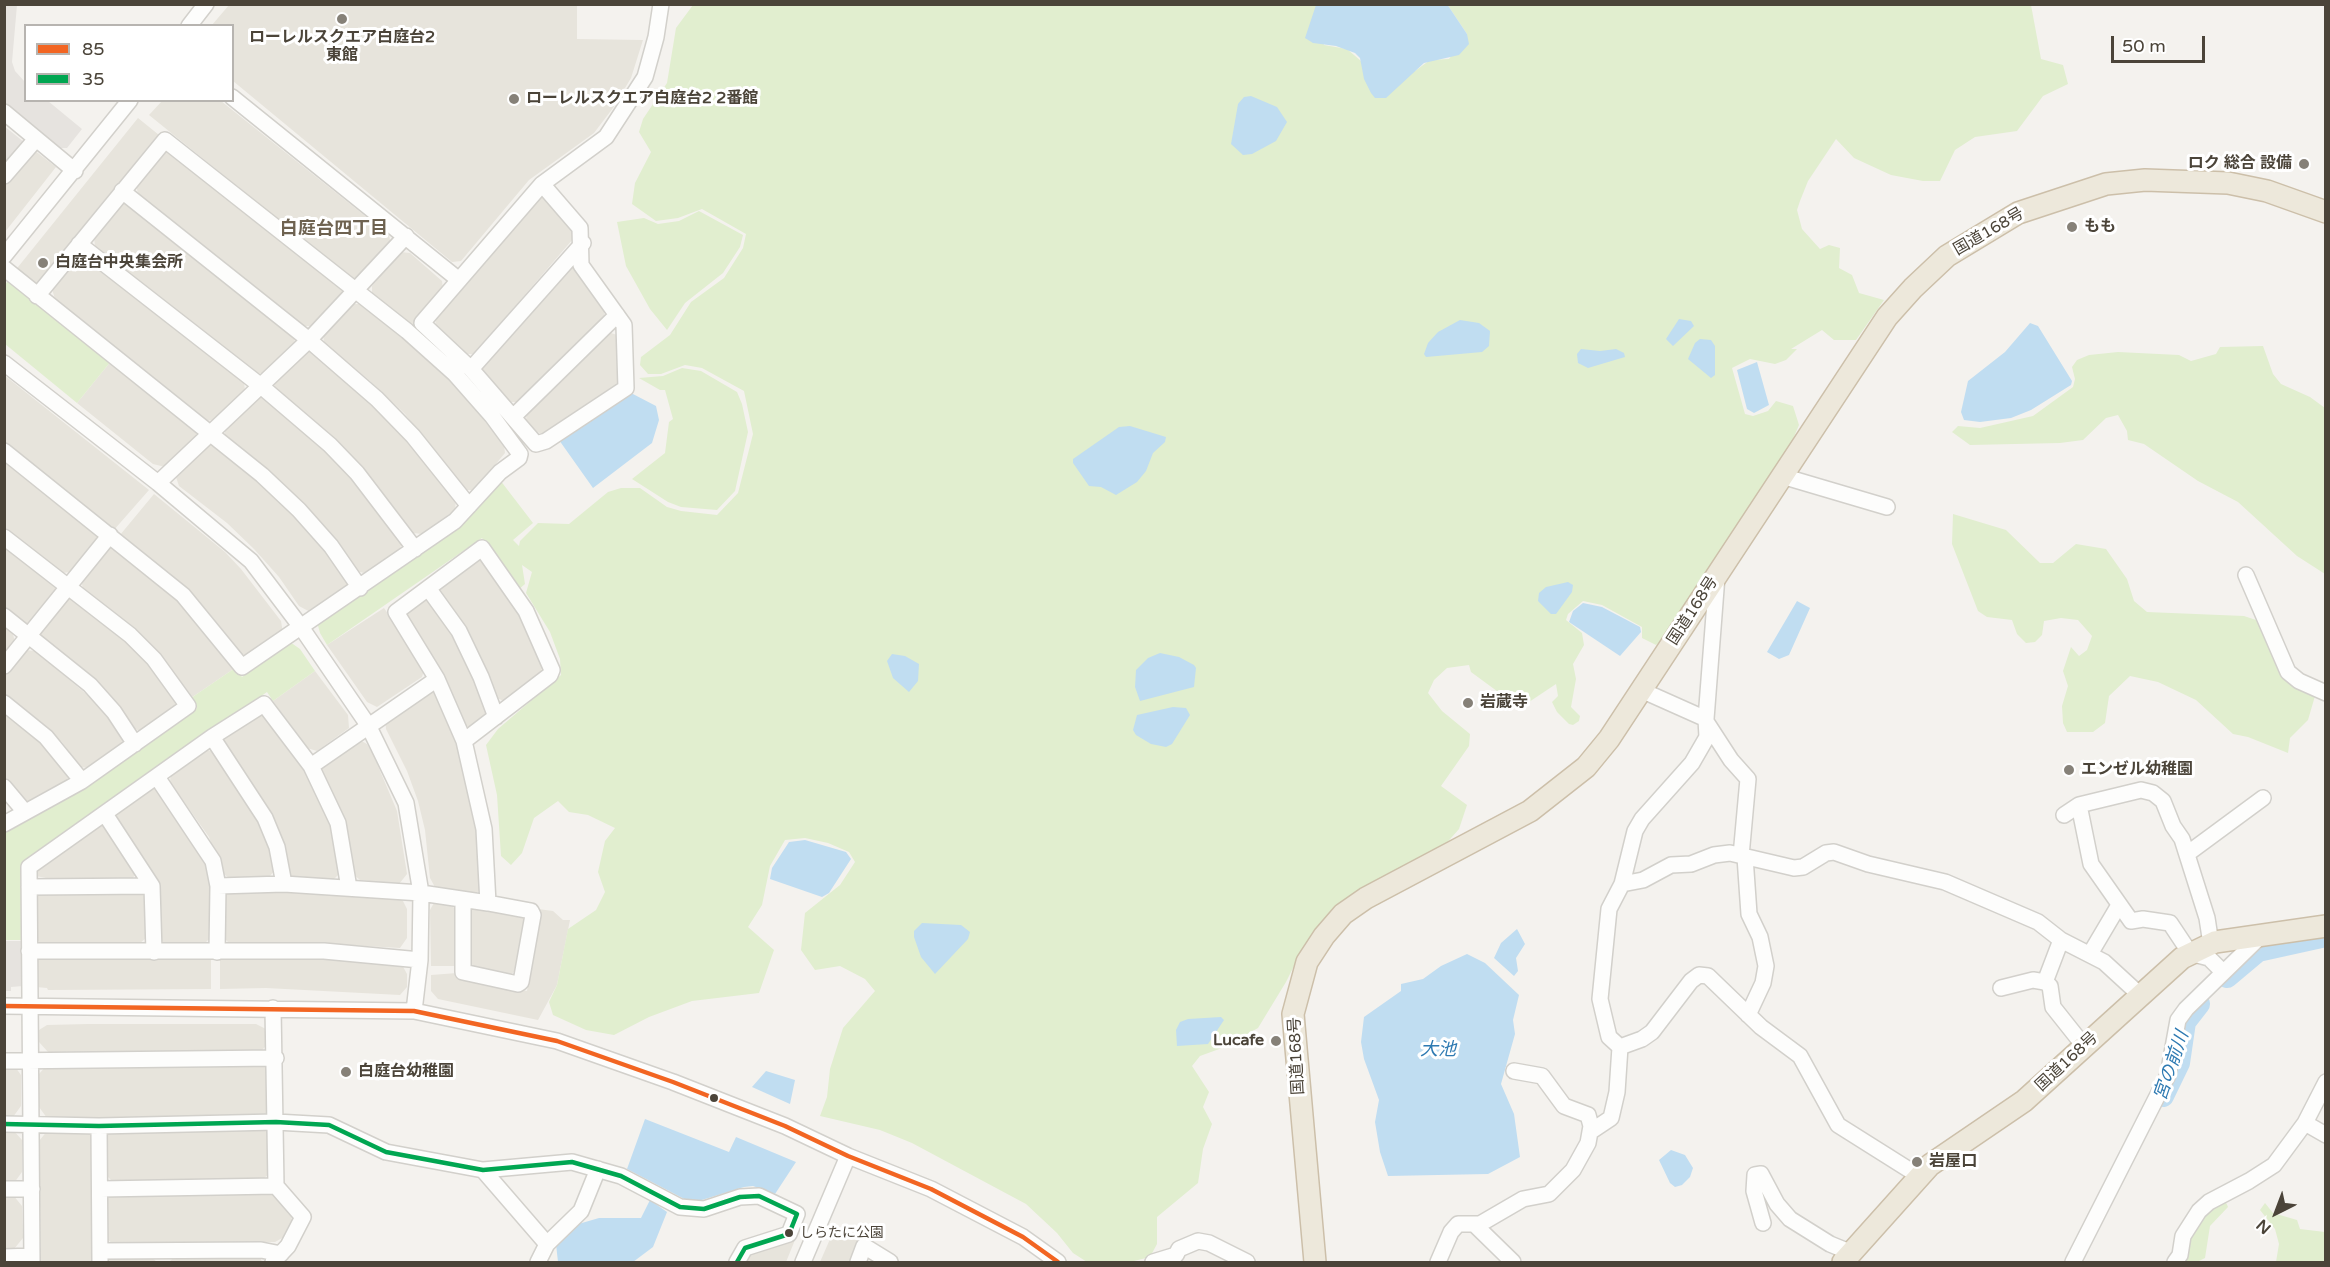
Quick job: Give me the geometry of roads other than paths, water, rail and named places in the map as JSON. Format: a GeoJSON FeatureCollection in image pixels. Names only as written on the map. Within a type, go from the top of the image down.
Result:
{"type":"FeatureCollection","features":[{"type":"Feature","properties":{"kind":"highway","name":"国道168号"},"geometry":{"type":"LineString","coordinates":[[1315,1263],[1293,1025],[1298,988],[1307,962],[1324,936],[1343,914],[1366,898],[1530,811],[1586,767],[1609,739],[1887,317],[1913,288],[1947,256],[2018,213],[2106,184],[2190,180],[2228,183],[2267,191],[2325,212]]}},
{"type":"Feature","properties":{"kind":"highway","name":"国道168号"},"geometry":{"type":"LineString","coordinates":[[1847,1258],[1919,1176],[1976,1132],[2024,1101],[2165,971],[2190,953],[2211,944],[2264,933],[2325,926]]}},
{"type":"Feature","properties":{"kind":"street"},"geometry":{"type":"LineString","coordinates":[[191,24],[206,4]]}},
{"type":"Feature","properties":{"kind":"street"},"geometry":{"type":"LineString","coordinates":[[542,184],[580,228],[583,243],[581,265],[624,325],[626,388],[546,441],[536,444],[471,369],[422,323],[542,184],[606,137],[628,107],[645,76],[656,37],[661,4]]}},
{"type":"Feature","properties":{"kind":"street"},"geometry":{"type":"LineString","coordinates":[[234,99],[459,280]]}},
{"type":"Feature","properties":{"kind":"street"},"geometry":{"type":"LineString","coordinates":[[4,256],[128,102]]}},
{"type":"Feature","properties":{"kind":"street"},"geometry":{"type":"LineString","coordinates":[[4,112],[75,171]]}},
{"type":"Feature","properties":{"kind":"street"},"geometry":{"type":"LineString","coordinates":[[4,176],[36,139]]}},
{"type":"Feature","properties":{"kind":"street"},"geometry":{"type":"LineString","coordinates":[[4,451],[183,595],[242,667],[455,521],[500,472],[519,458],[520,454],[492,416],[455,374],[357,291],[165,140],[37,296]]}},
{"type":"Feature","properties":{"kind":"street"},"geometry":{"type":"LineString","coordinates":[[122,191],[309,340],[376,399],[413,436],[469,506]]}},
{"type":"Feature","properties":{"kind":"street"},"geometry":{"type":"LineString","coordinates":[[158,483],[309,340],[406,236]]}},
{"type":"Feature","properties":{"kind":"street"},"geometry":{"type":"LineString","coordinates":[[471,369],[532,297],[583,243]]}},
{"type":"Feature","properties":{"kind":"street"},"geometry":{"type":"LineString","coordinates":[[79,244],[261,386],[330,445],[357,473],[416,549]]}},
{"type":"Feature","properties":{"kind":"street"},"geometry":{"type":"LineString","coordinates":[[4,268],[211,434],[299,510],[331,546],[360,588]]}},
{"type":"Feature","properties":{"kind":"street"},"geometry":{"type":"LineString","coordinates":[[514,416],[617,315]]}},
{"type":"Feature","properties":{"kind":"street"},"geometry":{"type":"LineString","coordinates":[[4,363],[158,483],[251,561],[301,627],[368,725],[406,803],[420,892],[420,960],[414,1011]]}},
{"type":"Feature","properties":{"kind":"street"},"geometry":{"type":"LineString","coordinates":[[1782,476],[1887,507]]}},
{"type":"Feature","properties":{"kind":"street"},"geometry":{"type":"LineString","coordinates":[[4,666],[110,535]]}},
{"type":"Feature","properties":{"kind":"street"},"geometry":{"type":"LineString","coordinates":[[4,537],[138,643],[154,658],[188,705],[82,781],[4,824]]}},
{"type":"Feature","properties":{"kind":"street"},"geometry":{"type":"LineString","coordinates":[[464,741],[550,675],[552,670],[526,611],[482,548],[396,612],[437,679],[464,741],[484,829],[488,903]]}},
{"type":"Feature","properties":{"kind":"street"},"geometry":{"type":"LineString","coordinates":[[2246,575],[2288,672],[2299,681],[2325,693]]}},
{"type":"Feature","properties":{"kind":"street"},"geometry":{"type":"LineString","coordinates":[[1620,1047],[1609,1037],[1600,999],[1609,909],[1613,897],[1622,884],[1635,831],[1700,751],[1707,737],[1706,721],[1717,576]]}},
{"type":"Feature","properties":{"kind":"street"},"geometry":{"type":"LineString","coordinates":[[428,588],[459,631],[482,676],[496,717]]}},
{"type":"Feature","properties":{"kind":"street"},"geometry":{"type":"LineString","coordinates":[[4,616],[90,685],[114,712],[135,744]]}},
{"type":"Feature","properties":{"kind":"street"},"geometry":{"type":"LineString","coordinates":[[311,766],[437,679]]}},
{"type":"Feature","properties":{"kind":"street"},"geometry":{"type":"LineString","coordinates":[[1641,690],[1706,721],[1711,732],[1748,779],[1743,856],[1749,914],[1760,937],[1766,966],[1763,983],[1748,1015]]}},
{"type":"Feature","properties":{"kind":"street"},"geometry":{"type":"LineString","coordinates":[[4,703],[46,737],[82,781]]}},
{"type":"Feature","properties":{"kind":"street"},"geometry":{"type":"LineString","coordinates":[[4,1257],[32,1259],[28,867],[212,737],[264,704],[311,766],[338,823],[349,888]]}},
{"type":"Feature","properties":{"kind":"street"},"geometry":{"type":"LineString","coordinates":[[212,737],[265,818],[277,846],[284,884]]}},
{"type":"Feature","properties":{"kind":"street"},"geometry":{"type":"LineString","coordinates":[[157,777],[213,861],[218,886],[217,952]]}},
{"type":"Feature","properties":{"kind":"street"},"geometry":{"type":"LineString","coordinates":[[4,787],[25,812]]}},
{"type":"Feature","properties":{"kind":"street"},"geometry":{"type":"LineString","coordinates":[[2064,815],[2079,805],[2141,790],[2153,793],[2163,801],[2187,854],[2207,918],[2211,944]]}},
{"type":"Feature","properties":{"kind":"street"},"geometry":{"type":"LineString","coordinates":[[2187,854],[2263,798]]}},
{"type":"Feature","properties":{"kind":"street"},"geometry":{"type":"LineString","coordinates":[[2079,805],[2091,864],[2131,921],[2143,919],[2170,923],[2190,953],[2209,958],[2223,972]]}},
{"type":"Feature","properties":{"kind":"street"},"geometry":{"type":"LineString","coordinates":[[105,814],[152,886],[154,952]]}},
{"type":"Feature","properties":{"kind":"street"},"geometry":{"type":"LineString","coordinates":[[1622,884],[1643,880],[1671,865],[1691,864],[1714,855],[1743,856],[1794,868],[1803,867],[1826,853],[1834,852],[1868,864],[1945,882],[2038,922],[2061,940],[2090,954],[2140,995]]}},
{"type":"Feature","properties":{"kind":"street"},"geometry":{"type":"LineString","coordinates":[[218,886],[284,884],[420,892],[531,911],[533,915],[521,982],[518,984],[463,972],[463,900]]}},
{"type":"Feature","properties":{"kind":"street"},"geometry":{"type":"LineString","coordinates":[[29,887],[152,886]]}},
{"type":"Feature","properties":{"kind":"street"},"geometry":{"type":"LineString","coordinates":[[2090,954],[2119,905]]}},
{"type":"Feature","properties":{"kind":"street"},"geometry":{"type":"LineString","coordinates":[[2286,930],[2325,937]]}},
{"type":"Feature","properties":{"kind":"street"},"geometry":{"type":"LineString","coordinates":[[2073,1263],[2168,1075],[2178,1020],[2186,1009],[2264,933]]}},
{"type":"Feature","properties":{"kind":"street"},"geometry":{"type":"LineString","coordinates":[[2045,982],[2061,940]]}},
{"type":"Feature","properties":{"kind":"street"},"geometry":{"type":"LineString","coordinates":[[29,951],[324,951],[420,960]]}},
{"type":"Feature","properties":{"kind":"street"},"geometry":{"type":"LineString","coordinates":[[1620,1047],[1642,1039],[1652,1032],[1691,981],[1699,975],[1708,976],[1748,1015],[1800,1056],[1838,1125],[1919,1176]]}},
{"type":"Feature","properties":{"kind":"street"},"geometry":{"type":"LineString","coordinates":[[2001,988],[2033,980],[2045,982],[2050,986],[2053,1007],[2084,1046]]}},
{"type":"Feature","properties":{"kind":"street"},"geometry":{"type":"LineString","coordinates":[[4,1006],[414,1011],[556,1041],[775,1122],[848,1156],[931,1189],[1023,1237],[1058,1263]]}},
{"type":"Feature","properties":{"kind":"street"},"geometry":{"type":"LineString","coordinates":[[99,1126],[100,1257],[261,1250],[277,1258],[288,1246],[303,1217],[276,1186],[276,1058],[273,1008]]}},
{"type":"Feature","properties":{"kind":"street"},"geometry":{"type":"LineString","coordinates":[[1590,1132],[1611,1118],[1615,1109],[1620,1047]]}},
{"type":"Feature","properties":{"kind":"street"},"geometry":{"type":"LineString","coordinates":[[4,1061],[276,1058]]}},
{"type":"Feature","properties":{"kind":"street"},"geometry":{"type":"LineString","coordinates":[[1438,1263],[1451,1232],[1458,1224],[1486,1221],[1523,1199],[1549,1194],[1573,1170],[1588,1143],[1590,1132],[1588,1115],[1564,1106],[1542,1076],[1514,1071]]}},
{"type":"Feature","properties":{"kind":"street"},"geometry":{"type":"LineString","coordinates":[[2175,1263],[2180,1255],[2183,1236],[2199,1211],[2209,1202],[2274,1165],[2305,1123],[2325,1082]]}},
{"type":"Feature","properties":{"kind":"street"},"geometry":{"type":"LineString","coordinates":[[4,1124],[99,1126],[276,1122],[329,1125],[386,1152],[483,1170],[572,1162],[621,1176],[680,1207],[704,1209],[740,1197],[759,1196],[820,1223]]}},
{"type":"Feature","properties":{"kind":"street"},"geometry":{"type":"LineString","coordinates":[[2305,1123],[2325,1135]]}},
{"type":"Feature","properties":{"kind":"street"},"geometry":{"type":"LineString","coordinates":[[803,1263],[848,1156]]}},
{"type":"Feature","properties":{"kind":"street"},"geometry":{"type":"LineString","coordinates":[[483,1170],[545,1256],[581,1211],[598,1169]]}},
{"type":"Feature","properties":{"kind":"street"},"geometry":{"type":"LineString","coordinates":[[1762,1223],[1754,1191],[1755,1175],[1761,1174],[1777,1204],[1790,1219],[1830,1244],[1847,1258]]}},
{"type":"Feature","properties":{"kind":"street"},"geometry":{"type":"LineString","coordinates":[[100,1189],[276,1186]]}},
{"type":"Feature","properties":{"kind":"street"},"geometry":{"type":"LineString","coordinates":[[4,1190],[32,1189]]}},
{"type":"Feature","properties":{"kind":"street"},"geometry":{"type":"LineString","coordinates":[[737,1263],[745,1248],[789,1234],[797,1214]]}},
{"type":"Feature","properties":{"kind":"street"},"geometry":{"type":"LineString","coordinates":[[1474,1224],[1513,1263]]}},
{"type":"Feature","properties":{"kind":"street"},"geometry":{"type":"LineString","coordinates":[[1153,1263],[1176,1256],[1179,1250],[1198,1241],[1209,1243],[1247,1263]]}},
{"type":"Feature","properties":{"kind":"street"},"geometry":{"type":"LineString","coordinates":[[858,1263],[864,1246],[890,1263]]}},
{"type":"Feature","properties":{"kind":"water"},"geometry":{"type":"Polygon","coordinates":[[[1447,4],[1467,34],[1469,44],[1459,55],[1424,63],[1386,98],[1375,98],[1371,93],[1364,79],[1360,58],[1355,53],[1336,46],[1313,43],[1305,38],[1316,5],[1447,4]]]}},
{"type":"Feature","properties":{"kind":"water"},"geometry":{"type":"Polygon","coordinates":[[[1251,96],[1277,107],[1287,122],[1276,141],[1252,154],[1243,155],[1231,144],[1238,104],[1244,97],[1251,96]]]}},
{"type":"Feature","properties":{"kind":"water"},"geometry":{"type":"Polygon","coordinates":[[[1679,319],[1691,321],[1694,326],[1673,346],[1666,339],[1679,319]]]}},
{"type":"Feature","properties":{"kind":"water"},"geometry":{"type":"Polygon","coordinates":[[[1460,320],[1479,323],[1490,331],[1489,346],[1482,352],[1426,357],[1424,354],[1428,343],[1438,332],[1460,320]]]}},
{"type":"Feature","properties":{"kind":"water"},"geometry":{"type":"Polygon","coordinates":[[[2030,323],[2038,326],[2072,381],[2071,385],[2031,410],[2011,418],[1980,422],[1964,420],[1961,412],[1968,381],[2005,352],[2030,323]]]}},
{"type":"Feature","properties":{"kind":"water"},"geometry":{"type":"Polygon","coordinates":[[[1700,339],[1711,340],[1715,346],[1715,375],[1711,378],[1688,359],[1695,343],[1700,339]]]}},
{"type":"Feature","properties":{"kind":"water"},"geometry":{"type":"Polygon","coordinates":[[[1581,349],[1600,351],[1616,349],[1624,353],[1625,357],[1588,368],[1578,363],[1577,354],[1581,349]]]}},
{"type":"Feature","properties":{"kind":"water"},"geometry":{"type":"Polygon","coordinates":[[[1757,362],[1769,405],[1754,413],[1747,409],[1737,370],[1757,362]]]}},
{"type":"Feature","properties":{"kind":"water"},"geometry":{"type":"Polygon","coordinates":[[[631,393],[656,406],[659,420],[652,443],[593,488],[559,440],[631,393]]]}},
{"type":"Feature","properties":{"kind":"water"},"geometry":{"type":"Polygon","coordinates":[[[1130,426],[1166,437],[1165,442],[1153,453],[1146,471],[1137,482],[1116,495],[1101,487],[1089,486],[1073,463],[1073,459],[1119,427],[1130,426]]]}},
{"type":"Feature","properties":{"kind":"water"},"geometry":{"type":"Polygon","coordinates":[[[1568,582],[1573,585],[1572,592],[1556,614],[1551,614],[1538,601],[1539,593],[1546,587],[1568,582]]]}},
{"type":"Feature","properties":{"kind":"water"},"geometry":{"type":"Polygon","coordinates":[[[1797,601],[1810,608],[1789,655],[1779,659],[1767,652],[1797,601]]]}},
{"type":"Feature","properties":{"kind":"water"},"geometry":{"type":"Polygon","coordinates":[[[1583,603],[1602,607],[1640,627],[1641,632],[1620,656],[1569,622],[1573,611],[1583,603]]]}},
{"type":"Feature","properties":{"kind":"water"},"geometry":{"type":"Polygon","coordinates":[[[1160,653],[1179,657],[1194,665],[1196,668],[1194,687],[1140,701],[1135,687],[1136,670],[1148,658],[1160,653]]]}},
{"type":"Feature","properties":{"kind":"water"},"geometry":{"type":"Polygon","coordinates":[[[892,654],[905,656],[919,664],[918,681],[909,692],[893,678],[887,661],[892,654]]]}},
{"type":"Feature","properties":{"kind":"water"},"geometry":{"type":"Polygon","coordinates":[[[1173,707],[1186,708],[1190,715],[1172,744],[1166,747],[1151,744],[1136,735],[1133,730],[1137,715],[1173,707]]]}},
{"type":"Feature","properties":{"kind":"water"},"geometry":{"type":"Polygon","coordinates":[[[805,840],[846,852],[851,859],[829,893],[822,897],[770,879],[772,868],[789,842],[805,840]]]}},
{"type":"Feature","properties":{"kind":"water"},"geometry":{"type":"Polygon","coordinates":[[[922,923],[961,925],[970,932],[968,939],[935,974],[921,957],[914,937],[914,931],[922,923]]]}},
{"type":"Feature","properties":{"kind":"water"},"geometry":{"type":"Polygon","coordinates":[[[1517,929],[1525,944],[1516,958],[1518,971],[1514,976],[1494,958],[1501,943],[1517,929]]]}},
{"type":"Feature","properties":{"kind":"water","name":"大池"},"geometry":{"type":"Polygon","coordinates":[[[1467,954],[1485,963],[1519,995],[1513,1020],[1515,1034],[1501,1084],[1514,1114],[1520,1157],[1488,1174],[1388,1176],[1380,1152],[1375,1122],[1379,1100],[1364,1059],[1361,1042],[1364,1017],[1401,991],[1401,984],[1423,979],[1441,966],[1467,954]]]}},
{"type":"Feature","properties":{"kind":"water"},"geometry":{"type":"Polygon","coordinates":[[[1221,1017],[1224,1020],[1208,1044],[1177,1046],[1176,1030],[1180,1022],[1188,1019],[1221,1017]]]}},
{"type":"Feature","properties":{"kind":"water"},"geometry":{"type":"Polygon","coordinates":[[[766,1071],[795,1080],[790,1104],[752,1087],[766,1071]]]}},
{"type":"Feature","properties":{"kind":"water"},"geometry":{"type":"Polygon","coordinates":[[[645,1119],[729,1152],[736,1137],[796,1162],[775,1194],[753,1186],[692,1203],[627,1169],[645,1119]]]}},
{"type":"Feature","properties":{"kind":"water"},"geometry":{"type":"Polygon","coordinates":[[[1671,1150],[1685,1155],[1693,1168],[1690,1177],[1682,1185],[1675,1187],[1670,1183],[1659,1160],[1671,1150]]]}},
{"type":"Feature","properties":{"kind":"water"},"geometry":{"type":"Polygon","coordinates":[[[650,1200],[667,1212],[653,1247],[633,1262],[558,1262],[556,1244],[575,1225],[599,1218],[641,1218],[650,1200]]]}},
{"type":"Feature","properties":{"kind":"waterway","name":"宮の前川"},"geometry":{"type":"LineString","coordinates":[[2227,977],[2258,951],[2326,936]]}},
{"type":"Feature","properties":{"kind":"waterway","name":"宮の前川"},"geometry":{"type":"LineString","coordinates":[[2163,1096],[2179,1063],[2185,1022],[2199,1004]]}},
{"type":"Feature","properties":{"kind":"place","name":"ローレルスクエア白庭台2 東館"},"geometry":{"type":"Point","coordinates":[342,19]}},
{"type":"Feature","properties":{"kind":"place","name":"ローレルスクエア白庭台2 2番館"},"geometry":{"type":"Point","coordinates":[514,99]}},
{"type":"Feature","properties":{"kind":"place","name":"ロク 総合 設備"},"geometry":{"type":"Point","coordinates":[2304,164]}},
{"type":"Feature","properties":{"kind":"place","name":"もも"},"geometry":{"type":"Point","coordinates":[2072,227]}},
{"type":"Feature","properties":{"kind":"place","name":"白庭台中央集会所"},"geometry":{"type":"Point","coordinates":[43,263]}},
{"type":"Feature","properties":{"kind":"place","name":"岩蔵寺"},"geometry":{"type":"Point","coordinates":[1468,703]}},
{"type":"Feature","properties":{"kind":"place","name":"エンゼル幼稚園"},"geometry":{"type":"Point","coordinates":[2069,770]}},
{"type":"Feature","properties":{"kind":"place","name":"Lucafe"},"geometry":{"type":"Point","coordinates":[1276,1041]}},
{"type":"Feature","properties":{"kind":"place","name":"白庭台幼稚園"},"geometry":{"type":"Point","coordinates":[346,1072]}},
{"type":"Feature","properties":{"kind":"place","name":"岩屋口"},"geometry":{"type":"Point","coordinates":[1917,1162]}},
{"type":"Feature","properties":{"kind":"place","name":"しらたに公園"},"geometry":{"type":"Point","coordinates":[789,1233]}},
{"type":"Feature","properties":{"kind":"district","name":"白庭台四丁目"},"geometry":{"type":"Point","coordinates":[334,229]}}]}
